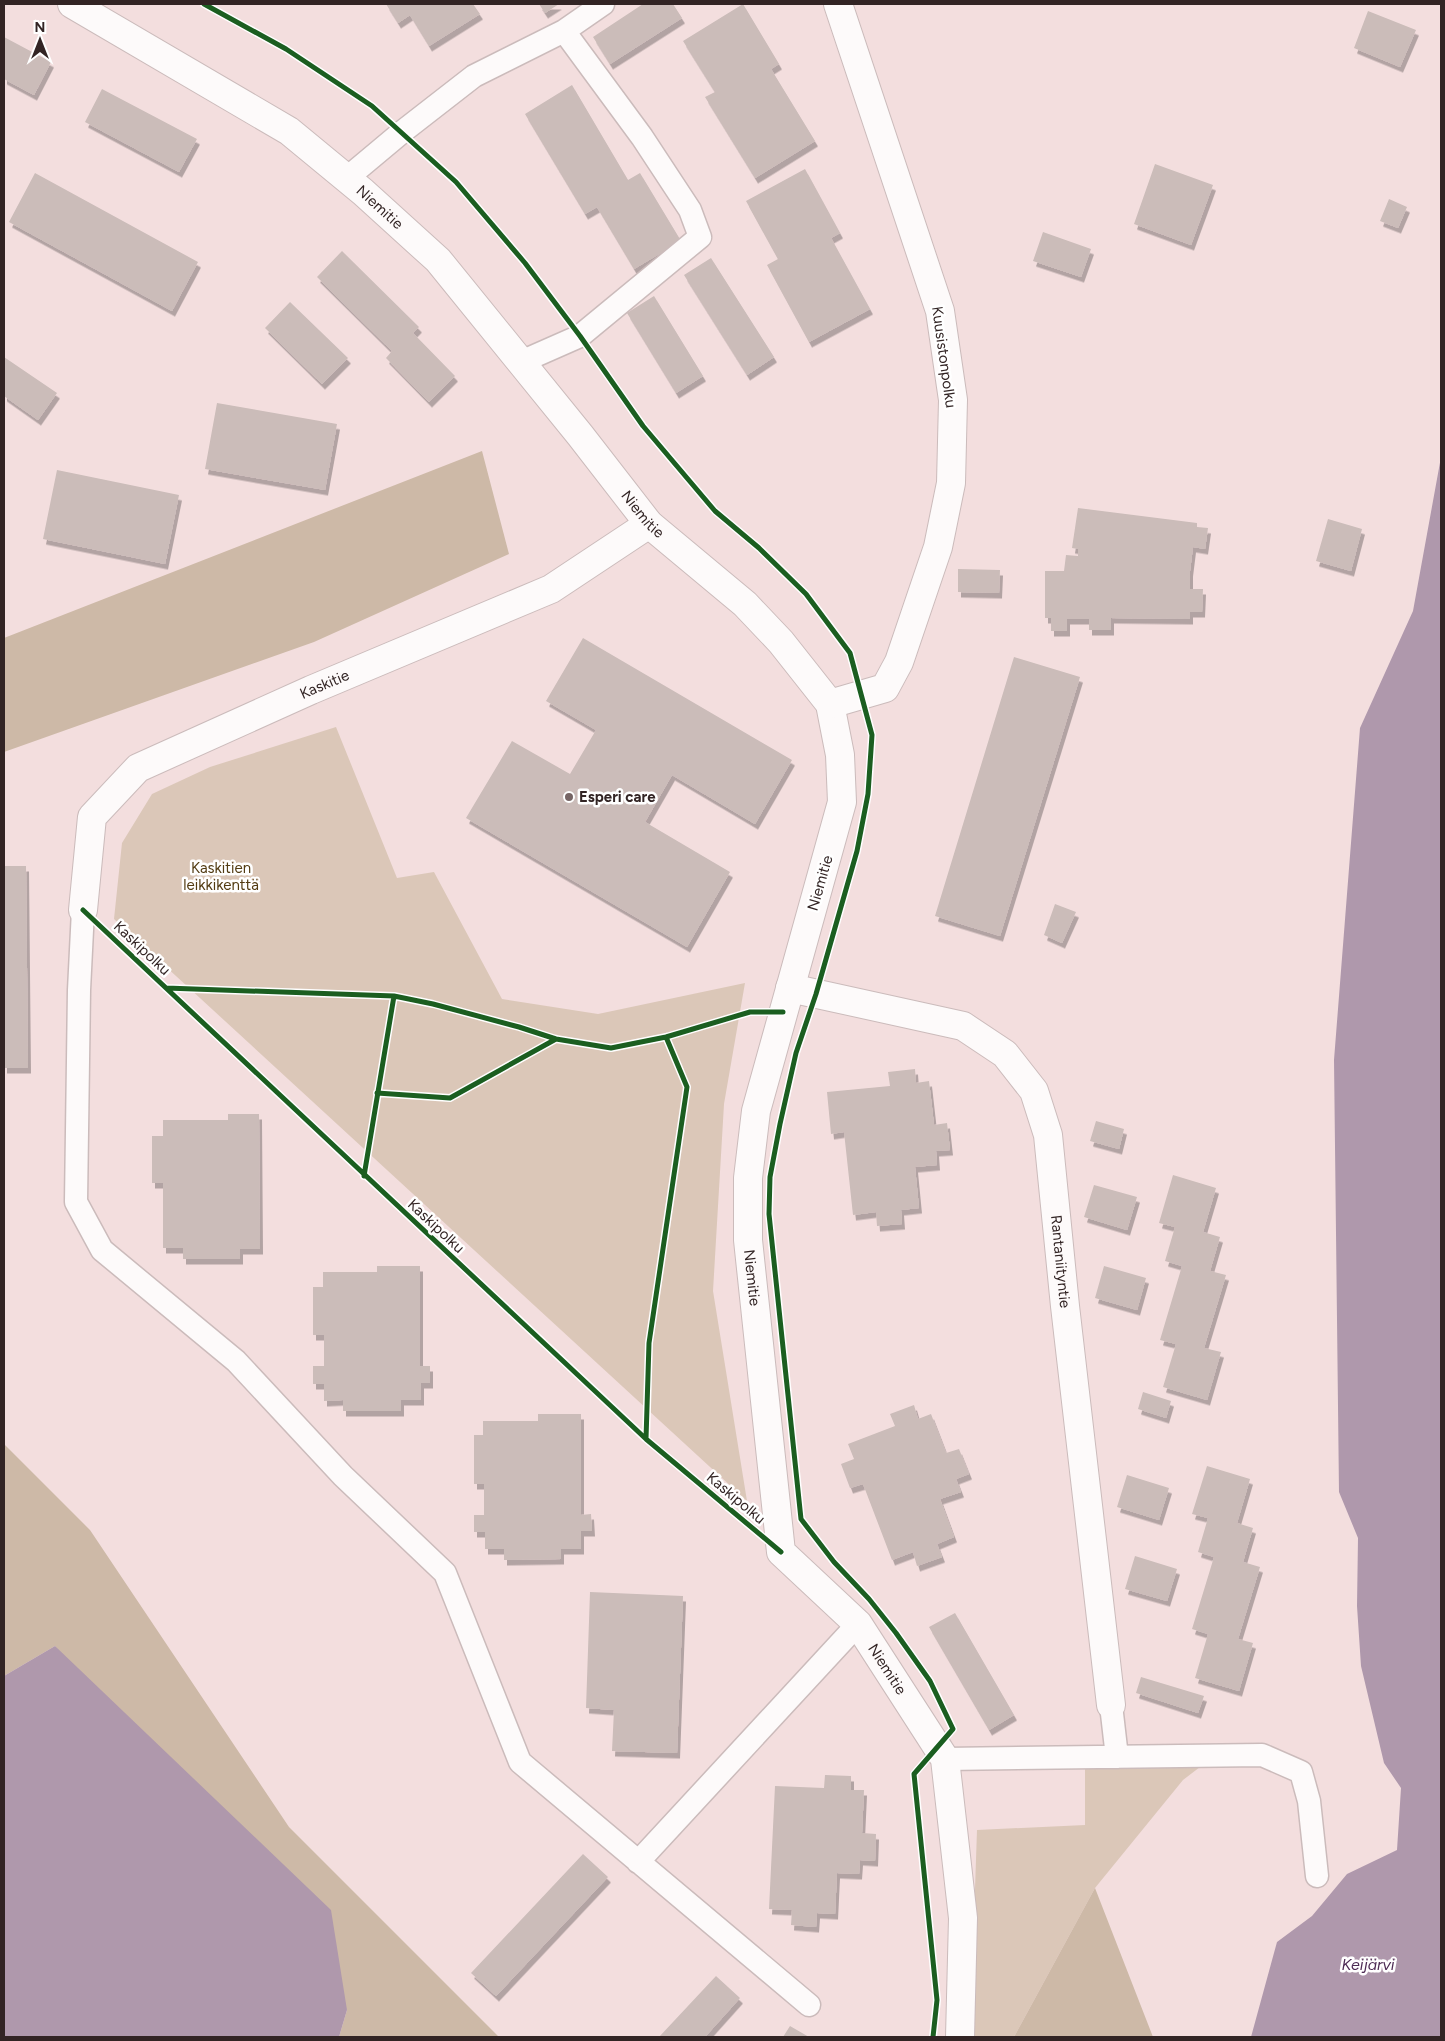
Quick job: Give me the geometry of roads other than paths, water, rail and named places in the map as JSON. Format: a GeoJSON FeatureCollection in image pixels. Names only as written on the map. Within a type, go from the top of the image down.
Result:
{"type":"FeatureCollection","features":[{"type":"Feature","properties":{"kind":"street","name":"Kuusistonpolku"},"geometry":{"type":"LineString","coordinates":[[830,704],[885,688],[899,662],[938,547],[951,483],[953,400],[940,310],[838,4]]}},
{"type":"Feature","properties":{"kind":"street","name":"Niemitie"},"geometry":{"type":"LineString","coordinates":[[76,5],[289,131],[347,178],[438,260],[649,524],[745,604],[782,642],[830,704],[840,755],[842,802],[756,1111],[748,1178],[748,1240],[780,1552],[858,1624],[945,1759],[963,1918],[960,2037]]}},
{"type":"Feature","properties":{"kind":"street","name":"Kaskitie"},"geometry":{"type":"LineString","coordinates":[[83,910],[92,817],[138,768],[311,690],[551,589],[649,524]]}},
{"type":"Feature","properties":{"kind":"street","name":"Rantaniityntie"},"geometry":{"type":"LineString","coordinates":[[790,988],[963,1026],[1005,1054],[1034,1092],[1048,1135],[1065,1306],[1111,1705]]}},
{"type":"Feature","properties":{"kind":"lane"},"geometry":{"type":"LineString","coordinates":[[347,178],[474,76],[564,31],[603,4]]}},
{"type":"Feature","properties":{"kind":"lane"},"geometry":{"type":"LineString","coordinates":[[521,362],[580,336],[700,237],[690,210],[680,194],[642,137],[564,31]]}},
{"type":"Feature","properties":{"kind":"lane"},"geometry":{"type":"LineString","coordinates":[[83,910],[79,990],[76,1202],[102,1250],[236,1361],[343,1476],[445,1573],[520,1762],[808,2004]]}},
{"type":"Feature","properties":{"kind":"lane"},"geometry":{"type":"LineString","coordinates":[[638,1862],[858,1624]]}},
{"type":"Feature","properties":{"kind":"lane"},"geometry":{"type":"LineString","coordinates":[[1111,1705],[1117,1757]]}},
{"type":"Feature","properties":{"kind":"lane"},"geometry":{"type":"LineString","coordinates":[[945,1759],[1262,1755],[1301,1772],[1309,1801],[1317,1876]]}},
{"type":"Feature","properties":{"kind":"water","name":"Keijärvi"},"geometry":{"type":"Polygon","coordinates":[[[1441,457],[1441,2037],[1251,2037],[1277,1942],[1312,1916],[1347,1874],[1397,1850],[1401,1788],[1384,1763],[1361,1666],[1357,1606],[1358,1538],[1339,1492],[1334,1060],[1360,728],[1413,611],[1441,457]]]}},
{"type":"Feature","properties":{"kind":"water"},"geometry":{"type":"Polygon","coordinates":[[[55,1646],[331,1910],[347,2010],[339,2037],[4,2037],[4,1676],[55,1646]]]}},
{"type":"Feature","properties":{"kind":"place","name":"Esperi care"},"geometry":{"type":"Point","coordinates":[569,797]}},
{"type":"Feature","properties":{"kind":"park label","name":"Kaskitien leikkikenttä"},"geometry":{"type":"Point","coordinates":[221,876]}}]}
